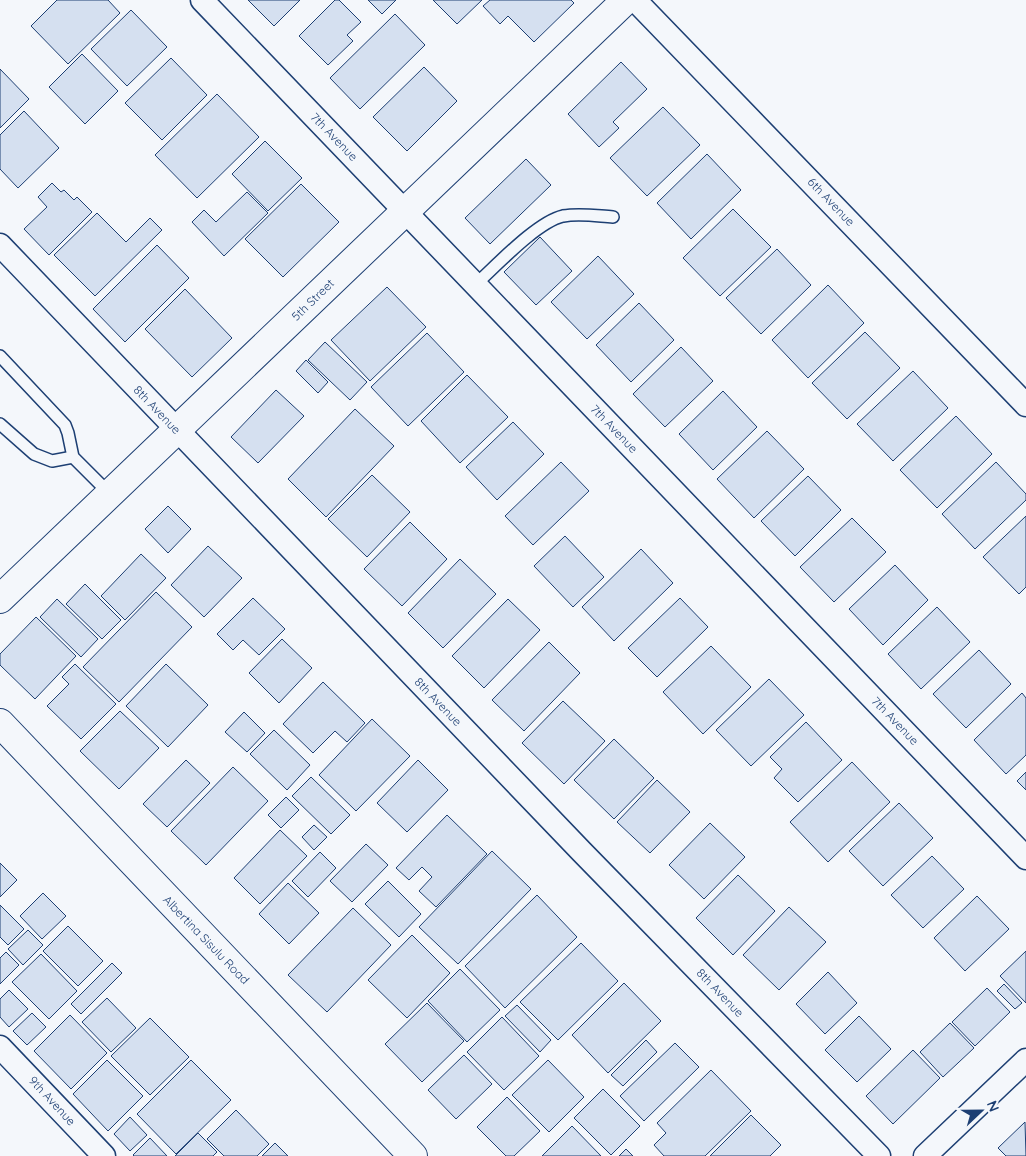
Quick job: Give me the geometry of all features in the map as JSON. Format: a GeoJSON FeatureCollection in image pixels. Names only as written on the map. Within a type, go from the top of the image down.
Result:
{"type":"FeatureCollection","features":[{"type":"Feature","properties":{"kind":"street","name":"7th Avenue"},"geometry":{"type":"LineString","coordinates":[[202,0],[1026,858]]}},
{"type":"Feature","properties":{"kind":"street","name":"5th Street"},"geometry":{"type":"LineString","coordinates":[[0,599],[626,0]]}},
{"type":"Feature","properties":{"kind":"street","name":"6th Avenue"},"geometry":{"type":"LineString","coordinates":[[635,0],[1026,405]]}},
{"type":"Feature","properties":{"kind":"street","name":"8th Avenue"},"geometry":{"type":"LineString","coordinates":[[0,245],[582,852],[879,1156]]}},
{"type":"Feature","properties":{"kind":"street","name":"Albertina Sisulu Road"},"geometry":{"type":"LineString","coordinates":[[0,723],[413,1156]]}},
{"type":"Feature","properties":{"kind":"street","name":"9th Avenue"},"geometry":{"type":"LineString","coordinates":[[0,1047],[104,1156]]}},
{"type":"Feature","properties":{"kind":"street"},"geometry":{"type":"LineString","coordinates":[[926,1156],[1026,1060]]}},
{"type":"Feature","properties":{"kind":"lane"},"geometry":{"type":"LineString","coordinates":[[476,284],[536,230],[548,222],[563,216],[584,214],[613,217]]}},
{"type":"Feature","properties":{"kind":"lane"},"geometry":{"type":"LineString","coordinates":[[0,356],[65,425],[73,457],[110,494]]}},
{"type":"Feature","properties":{"kind":"lane"},"geometry":{"type":"LineString","coordinates":[[0,424],[34,454],[52,461],[73,457]]}},
{"type":"Feature","properties":{"kind":"building"},"geometry":{"type":"Polygon","coordinates":[[[57,0],[108,0],[120,13],[68,64],[31,26],[57,0]]]}},
{"type":"Feature","properties":{"kind":"building"},"geometry":{"type":"Polygon","coordinates":[[[248,0],[300,0],[274,26],[248,0]]]}},
{"type":"Feature","properties":{"kind":"building"},"geometry":{"type":"Polygon","coordinates":[[[335,0],[339,0],[361,22],[347,35],[353,41],[328,65],[299,36],[335,0]]]}},
{"type":"Feature","properties":{"kind":"building"},"geometry":{"type":"Polygon","coordinates":[[[368,0],[396,0],[382,14],[368,0]]]}},
{"type":"Feature","properties":{"kind":"building"},"geometry":{"type":"Polygon","coordinates":[[[433,0],[482,0],[457,24],[433,0]]]}},
{"type":"Feature","properties":{"kind":"building"},"geometry":{"type":"Polygon","coordinates":[[[490,0],[571,0],[574,3],[534,42],[508,16],[500,24],[483,6],[490,0]]]}},
{"type":"Feature","properties":{"kind":"building"},"geometry":{"type":"Polygon","coordinates":[[[131,10],[167,47],[127,86],[91,49],[131,10]]]}},
{"type":"Feature","properties":{"kind":"building"},"geometry":{"type":"Polygon","coordinates":[[[395,14],[425,45],[360,109],[330,78],[395,14]]]}},
{"type":"Feature","properties":{"kind":"building"},"geometry":{"type":"Polygon","coordinates":[[[82,54],[118,91],[85,124],[49,87],[82,54]]]}},
{"type":"Feature","properties":{"kind":"building"},"geometry":{"type":"Polygon","coordinates":[[[171,58],[207,95],[162,140],[125,103],[171,58]]]}},
{"type":"Feature","properties":{"kind":"building"},"geometry":{"type":"Polygon","coordinates":[[[621,62],[647,89],[613,122],[619,128],[599,147],[568,114],[621,62]]]}},
{"type":"Feature","properties":{"kind":"building"},"geometry":{"type":"Polygon","coordinates":[[[424,67],[457,101],[407,151],[373,117],[424,67]]]}},
{"type":"Feature","properties":{"kind":"building"},"geometry":{"type":"Polygon","coordinates":[[[0,69],[29,99],[0,128],[0,69]]]}},
{"type":"Feature","properties":{"kind":"building"},"geometry":{"type":"Polygon","coordinates":[[[217,94],[259,137],[197,198],[155,155],[217,94]]]}},
{"type":"Feature","properties":{"kind":"building"},"geometry":{"type":"Polygon","coordinates":[[[663,107],[700,145],[647,196],[610,158],[663,107]]]}},
{"type":"Feature","properties":{"kind":"building"},"geometry":{"type":"Polygon","coordinates":[[[24,111],[59,148],[18,188],[0,169],[0,135],[24,111]]]}},
{"type":"Feature","properties":{"kind":"building"},"geometry":{"type":"Polygon","coordinates":[[[265,141],[302,178],[268,211],[232,174],[265,141]]]}},
{"type":"Feature","properties":{"kind":"building"},"geometry":{"type":"Polygon","coordinates":[[[707,154],[741,190],[691,239],[657,203],[707,154]]]}},
{"type":"Feature","properties":{"kind":"building"},"geometry":{"type":"Polygon","coordinates":[[[526,159],[551,185],[490,244],[465,218],[526,159]]]}},
{"type":"Feature","properties":{"kind":"building"},"geometry":{"type":"Polygon","coordinates":[[[52,183],[61,192],[64,190],[74,200],[77,197],[92,212],[49,255],[24,229],[47,207],[38,197],[52,183]]]}},
{"type":"Feature","properties":{"kind":"building"},"geometry":{"type":"Polygon","coordinates":[[[301,184],[339,222],[283,277],[245,239],[301,184]]]}},
{"type":"Feature","properties":{"kind":"building"},"geometry":{"type":"Polygon","coordinates":[[[247,192],[268,213],[224,256],[192,222],[204,210],[216,222],[247,192]]]}},
{"type":"Feature","properties":{"kind":"building"},"geometry":{"type":"Polygon","coordinates":[[[733,209],[771,247],[720,296],[683,258],[733,209]]]}},
{"type":"Feature","properties":{"kind":"building"},"geometry":{"type":"Polygon","coordinates":[[[97,213],[126,242],[150,218],[162,230],[95,296],[54,255],[97,213]]]}},
{"type":"Feature","properties":{"kind":"building"},"geometry":{"type":"Polygon","coordinates":[[[540,237],[572,271],[536,305],[504,272],[540,237]]]}},
{"type":"Feature","properties":{"kind":"building"},"geometry":{"type":"Polygon","coordinates":[[[157,245],[189,278],[125,342],[93,309],[157,245]]]}},
{"type":"Feature","properties":{"kind":"building"},"geometry":{"type":"Polygon","coordinates":[[[777,249],[811,285],[761,334],[726,298],[777,249]]]}},
{"type":"Feature","properties":{"kind":"building"},"geometry":{"type":"Polygon","coordinates":[[[598,256],[634,294],[587,339],[551,302],[598,256]]]}},
{"type":"Feature","properties":{"kind":"building"},"geometry":{"type":"Polygon","coordinates":[[[828,285],[864,323],[808,378],[772,340],[828,285]]]}},
{"type":"Feature","properties":{"kind":"building"},"geometry":{"type":"Polygon","coordinates":[[[387,287],[426,327],[370,381],[331,340],[387,287]]]}},
{"type":"Feature","properties":{"kind":"building"},"geometry":{"type":"Polygon","coordinates":[[[185,289],[232,338],[192,377],[145,329],[185,289]]]}},
{"type":"Feature","properties":{"kind":"building"},"geometry":{"type":"Polygon","coordinates":[[[639,303],[674,340],[631,382],[596,345],[639,303]]]}},
{"type":"Feature","properties":{"kind":"building"},"geometry":{"type":"Polygon","coordinates":[[[865,332],[900,368],[847,419],[812,383],[865,332]]]}},
{"type":"Feature","properties":{"kind":"building"},"geometry":{"type":"Polygon","coordinates":[[[427,333],[464,372],[408,426],[371,387],[427,333]]]}},
{"type":"Feature","properties":{"kind":"building"},"geometry":{"type":"Polygon","coordinates":[[[325,342],[367,382],[350,400],[308,360],[325,342]]]}},
{"type":"Feature","properties":{"kind":"building"},"geometry":{"type":"Polygon","coordinates":[[[681,347],[713,381],[665,427],[633,394],[681,347]]]}},
{"type":"Feature","properties":{"kind":"building"},"geometry":{"type":"Polygon","coordinates":[[[306,360],[328,382],[318,393],[296,371],[306,360]]]}},
{"type":"Feature","properties":{"kind":"building"},"geometry":{"type":"Polygon","coordinates":[[[913,371],[948,408],[893,461],[857,424],[913,371]]]}},
{"type":"Feature","properties":{"kind":"building"},"geometry":{"type":"Polygon","coordinates":[[[467,375],[508,417],[460,463],[421,421],[467,375]]]}},
{"type":"Feature","properties":{"kind":"building"},"geometry":{"type":"Polygon","coordinates":[[[276,390],[304,416],[258,463],[231,437],[276,390]]]}},
{"type":"Feature","properties":{"kind":"building"},"geometry":{"type":"Polygon","coordinates":[[[723,391],[757,427],[713,470],[679,434],[723,391]]]}},
{"type":"Feature","properties":{"kind":"building"},"geometry":{"type":"Polygon","coordinates":[[[355,409],[394,446],[326,517],[288,479],[355,409]]]}},
{"type":"Feature","properties":{"kind":"building"},"geometry":{"type":"Polygon","coordinates":[[[956,416],[992,454],[937,508],[900,470],[956,416]]]}},
{"type":"Feature","properties":{"kind":"building"},"geometry":{"type":"Polygon","coordinates":[[[513,422],[544,454],[497,500],[466,467],[513,422]]]}},
{"type":"Feature","properties":{"kind":"building"},"geometry":{"type":"Polygon","coordinates":[[[767,431],[804,469],[754,518],[717,479],[767,431]]]}},
{"type":"Feature","properties":{"kind":"building"},"geometry":{"type":"Polygon","coordinates":[[[561,462],[589,491],[533,545],[505,516],[561,462]]]}},
{"type":"Feature","properties":{"kind":"building"},"geometry":{"type":"Polygon","coordinates":[[[996,462],[1026,494],[1026,500],[975,549],[942,514],[996,462]]]}},
{"type":"Feature","properties":{"kind":"building"},"geometry":{"type":"Polygon","coordinates":[[[372,475],[410,512],[367,557],[328,519],[372,475]]]}},
{"type":"Feature","properties":{"kind":"building"},"geometry":{"type":"Polygon","coordinates":[[[808,476],[841,510],[795,556],[761,521],[808,476]]]}},
{"type":"Feature","properties":{"kind":"building"},"geometry":{"type":"Polygon","coordinates":[[[168,506],[191,529],[168,553],[145,529],[168,506]]]}},
{"type":"Feature","properties":{"kind":"building"},"geometry":{"type":"Polygon","coordinates":[[[1026,516],[1026,587],[1019,594],[983,557],[1026,516]]]}},
{"type":"Feature","properties":{"kind":"building"},"geometry":{"type":"Polygon","coordinates":[[[852,518],[886,552],[834,602],[800,567],[852,518]]]}},
{"type":"Feature","properties":{"kind":"building"},"geometry":{"type":"Polygon","coordinates":[[[410,522],[447,559],[402,606],[364,569],[410,522]]]}},
{"type":"Feature","properties":{"kind":"building"},"geometry":{"type":"Polygon","coordinates":[[[565,536],[604,577],[573,607],[534,566],[565,536]]]}},
{"type":"Feature","properties":{"kind":"building"},"geometry":{"type":"Polygon","coordinates":[[[208,546],[242,578],[204,617],[171,585],[208,546]]]}},
{"type":"Feature","properties":{"kind":"building"},"geometry":{"type":"Polygon","coordinates":[[[641,549],[673,583],[614,641],[582,607],[641,549]]]}},
{"type":"Feature","properties":{"kind":"building"},"geometry":{"type":"Polygon","coordinates":[[[141,554],[166,578],[125,620],[101,596],[141,554]]]}},
{"type":"Feature","properties":{"kind":"building"},"geometry":{"type":"Polygon","coordinates":[[[460,559],[496,594],[443,648],[408,613],[460,559]]]}},
{"type":"Feature","properties":{"kind":"building"},"geometry":{"type":"Polygon","coordinates":[[[895,565],[928,600],[883,645],[849,609],[895,565]]]}},
{"type":"Feature","properties":{"kind":"building"},"geometry":{"type":"Polygon","coordinates":[[[85,584],[121,620],[102,639],[66,604],[85,584]]]}},
{"type":"Feature","properties":{"kind":"building"},"geometry":{"type":"Polygon","coordinates":[[[156,592],[192,627],[119,702],[83,667],[156,592]]]}},
{"type":"Feature","properties":{"kind":"building"},"geometry":{"type":"Polygon","coordinates":[[[253,598],[285,629],[259,655],[243,640],[233,650],[217,634],[253,598]]]}},
{"type":"Feature","properties":{"kind":"building"},"geometry":{"type":"Polygon","coordinates":[[[680,598],[708,627],[657,677],[628,648],[680,598]]]}},
{"type":"Feature","properties":{"kind":"building"},"geometry":{"type":"Polygon","coordinates":[[[57,599],[98,639],[81,657],[40,617],[57,599]]]}},
{"type":"Feature","properties":{"kind":"building"},"geometry":{"type":"Polygon","coordinates":[[[508,599],[540,630],[484,688],[452,656],[508,599]]]}},
{"type":"Feature","properties":{"kind":"building"},"geometry":{"type":"Polygon","coordinates":[[[937,607],[970,642],[921,689],[888,654],[937,607]]]}},
{"type":"Feature","properties":{"kind":"building"},"geometry":{"type":"Polygon","coordinates":[[[36,617],[76,656],[35,699],[0,665],[0,654],[36,617]]]}},
{"type":"Feature","properties":{"kind":"building"},"geometry":{"type":"Polygon","coordinates":[[[282,639],[312,668],[279,703],[249,673],[282,639]]]}},
{"type":"Feature","properties":{"kind":"building"},"geometry":{"type":"Polygon","coordinates":[[[549,642],[580,673],[524,731],[492,700],[549,642]]]}},
{"type":"Feature","properties":{"kind":"building"},"geometry":{"type":"Polygon","coordinates":[[[711,646],[751,687],[703,734],[663,692],[711,646]]]}},
{"type":"Feature","properties":{"kind":"building"},"geometry":{"type":"Polygon","coordinates":[[[979,650],[1011,684],[966,728],[933,694],[979,650]]]}},
{"type":"Feature","properties":{"kind":"building"},"geometry":{"type":"Polygon","coordinates":[[[75,664],[116,704],[81,739],[47,706],[69,684],[62,677],[75,664]]]}},
{"type":"Feature","properties":{"kind":"building"},"geometry":{"type":"Polygon","coordinates":[[[166,664],[208,705],[168,747],[126,706],[166,664]]]}},
{"type":"Feature","properties":{"kind":"building"},"geometry":{"type":"Polygon","coordinates":[[[769,679],[804,715],[751,766],[716,730],[769,679]]]}},
{"type":"Feature","properties":{"kind":"building"},"geometry":{"type":"Polygon","coordinates":[[[323,682],[365,723],[347,742],[335,731],[313,753],[283,724],[323,682]]]}},
{"type":"Feature","properties":{"kind":"building"},"geometry":{"type":"Polygon","coordinates":[[[1022,693],[1026,698],[1026,755],[1006,774],[974,740],[1022,693]]]}},
{"type":"Feature","properties":{"kind":"building"},"geometry":{"type":"Polygon","coordinates":[[[563,701],[605,741],[564,784],[522,743],[563,701]]]}},
{"type":"Feature","properties":{"kind":"building"},"geometry":{"type":"Polygon","coordinates":[[[120,711],[159,748],[119,789],[80,751],[120,711]]]}},
{"type":"Feature","properties":{"kind":"building"},"geometry":{"type":"Polygon","coordinates":[[[244,712],[265,733],[247,752],[225,732],[244,712]]]}},
{"type":"Feature","properties":{"kind":"building"},"geometry":{"type":"Polygon","coordinates":[[[372,719],[410,756],[356,811],[319,775],[372,719]]]}},
{"type":"Feature","properties":{"kind":"building"},"geometry":{"type":"Polygon","coordinates":[[[806,722],[842,760],[798,802],[774,778],[782,769],[770,757],[806,722]]]}},
{"type":"Feature","properties":{"kind":"building"},"geometry":{"type":"Polygon","coordinates":[[[274,730],[310,765],[287,790],[250,754],[274,730]]]}},
{"type":"Feature","properties":{"kind":"building"},"geometry":{"type":"Polygon","coordinates":[[[614,739],[654,778],[614,819],[574,780],[614,739]]]}},
{"type":"Feature","properties":{"kind":"building"},"geometry":{"type":"Polygon","coordinates":[[[186,760],[210,783],[167,827],[143,804],[186,760]]]}},
{"type":"Feature","properties":{"kind":"building"},"geometry":{"type":"Polygon","coordinates":[[[418,760],[448,790],[407,832],[377,803],[418,760]]]}},
{"type":"Feature","properties":{"kind":"building"},"geometry":{"type":"Polygon","coordinates":[[[852,762],[890,802],[828,862],[790,822],[852,762]]]}},
{"type":"Feature","properties":{"kind":"building"},"geometry":{"type":"Polygon","coordinates":[[[233,767],[268,801],[206,865],[171,831],[233,767]]]}},
{"type":"Feature","properties":{"kind":"building"},"geometry":{"type":"Polygon","coordinates":[[[1026,772],[1026,790],[1017,781],[1026,772]]]}},
{"type":"Feature","properties":{"kind":"building"},"geometry":{"type":"Polygon","coordinates":[[[311,777],[350,815],[331,834],[292,796],[311,777]]]}},
{"type":"Feature","properties":{"kind":"building"},"geometry":{"type":"Polygon","coordinates":[[[657,780],[690,812],[650,853],[617,822],[657,780]]]}},
{"type":"Feature","properties":{"kind":"building"},"geometry":{"type":"Polygon","coordinates":[[[286,797],[299,810],[281,828],[268,815],[286,797]]]}},
{"type":"Feature","properties":{"kind":"building"},"geometry":{"type":"Polygon","coordinates":[[[899,803],[933,838],[883,886],[849,851],[899,803]]]}},
{"type":"Feature","properties":{"kind":"building"},"geometry":{"type":"Polygon","coordinates":[[[447,815],[487,854],[436,907],[419,891],[432,877],[422,867],[409,880],[396,868],[447,815]]]}},
{"type":"Feature","properties":{"kind":"building"},"geometry":{"type":"Polygon","coordinates":[[[710,823],[745,857],[704,899],[669,865],[710,823]]]}},
{"type":"Feature","properties":{"kind":"building"},"geometry":{"type":"Polygon","coordinates":[[[314,825],[327,837],[314,850],[302,837],[314,825]]]}},
{"type":"Feature","properties":{"kind":"building"},"geometry":{"type":"Polygon","coordinates":[[[280,830],[307,856],[260,904],[234,878],[280,830]]]}},
{"type":"Feature","properties":{"kind":"building"},"geometry":{"type":"Polygon","coordinates":[[[366,844],[388,865],[352,902],[330,881],[366,844]]]}},
{"type":"Feature","properties":{"kind":"building"},"geometry":{"type":"Polygon","coordinates":[[[492,851],[531,889],[458,964],[419,927],[492,851]]]}},
{"type":"Feature","properties":{"kind":"building"},"geometry":{"type":"Polygon","coordinates":[[[320,852],[336,868],[308,897],[292,881],[320,852]]]}},
{"type":"Feature","properties":{"kind":"building"},"geometry":{"type":"Polygon","coordinates":[[[932,856],[964,889],[923,928],[891,895],[932,856]]]}},
{"type":"Feature","properties":{"kind":"building"},"geometry":{"type":"Polygon","coordinates":[[[0,863],[17,880],[0,897],[0,863]]]}},
{"type":"Feature","properties":{"kind":"building"},"geometry":{"type":"Polygon","coordinates":[[[738,875],[775,911],[733,955],[696,918],[738,875]]]}},
{"type":"Feature","properties":{"kind":"building"},"geometry":{"type":"Polygon","coordinates":[[[388,881],[421,914],[399,937],[365,904],[388,881]]]}},
{"type":"Feature","properties":{"kind":"building"},"geometry":{"type":"Polygon","coordinates":[[[288,883],[319,913],[289,944],[259,914],[288,883]]]}},
{"type":"Feature","properties":{"kind":"building"},"geometry":{"type":"Polygon","coordinates":[[[43,893],[66,916],[42,939],[20,916],[43,893]]]}},
{"type":"Feature","properties":{"kind":"building"},"geometry":{"type":"Polygon","coordinates":[[[537,895],[577,937],[505,1008],[465,966],[537,895]]]}},
{"type":"Feature","properties":{"kind":"building"},"geometry":{"type":"Polygon","coordinates":[[[977,896],[1009,929],[965,971],[934,938],[977,896]]]}},
{"type":"Feature","properties":{"kind":"building"},"geometry":{"type":"Polygon","coordinates":[[[0,905],[24,929],[8,945],[0,937],[0,905]]]}},
{"type":"Feature","properties":{"kind":"building"},"geometry":{"type":"Polygon","coordinates":[[[789,907],[826,942],[779,990],[743,955],[789,907]]]}},
{"type":"Feature","properties":{"kind":"building"},"geometry":{"type":"Polygon","coordinates":[[[353,908],[391,945],[327,1012],[288,975],[353,908]]]}},
{"type":"Feature","properties":{"kind":"building"},"geometry":{"type":"Polygon","coordinates":[[[68,926],[103,961],[78,986],[43,951],[68,926]]]}},
{"type":"Feature","properties":{"kind":"building"},"geometry":{"type":"Polygon","coordinates":[[[28,930],[43,945],[23,965],[8,949],[28,930]]]}},
{"type":"Feature","properties":{"kind":"building"},"geometry":{"type":"Polygon","coordinates":[[[412,935],[450,973],[407,1018],[368,980],[412,935]]]}},
{"type":"Feature","properties":{"kind":"building"},"geometry":{"type":"Polygon","coordinates":[[[581,943],[618,981],[558,1040],[520,1002],[581,943]]]}},
{"type":"Feature","properties":{"kind":"building"},"geometry":{"type":"Polygon","coordinates":[[[1026,951],[1026,1003],[1000,976],[1026,951]]]}},
{"type":"Feature","properties":{"kind":"building"},"geometry":{"type":"Polygon","coordinates":[[[6,952],[19,965],[0,984],[0,958],[6,952]]]}},
{"type":"Feature","properties":{"kind":"building"},"geometry":{"type":"Polygon","coordinates":[[[41,954],[77,991],[49,1019],[12,982],[41,954]]]}},
{"type":"Feature","properties":{"kind":"building"},"geometry":{"type":"Polygon","coordinates":[[[112,963],[122,973],[81,1014],[71,1004],[112,963]]]}},
{"type":"Feature","properties":{"kind":"building"},"geometry":{"type":"Polygon","coordinates":[[[460,969],[500,1010],[467,1042],[428,1001],[460,969]]]}},
{"type":"Feature","properties":{"kind":"building"},"geometry":{"type":"Polygon","coordinates":[[[828,972],[857,1003],[825,1034],[796,1004],[828,972]]]}},
{"type":"Feature","properties":{"kind":"building"},"geometry":{"type":"Polygon","coordinates":[[[624,983],[661,1021],[608,1073],[572,1035],[624,983]]]}},
{"type":"Feature","properties":{"kind":"building"},"geometry":{"type":"Polygon","coordinates":[[[1004,984],[1022,1003],[1015,1009],[997,991],[1004,984]]]}},
{"type":"Feature","properties":{"kind":"building"},"geometry":{"type":"Polygon","coordinates":[[[987,988],[1010,1012],[975,1046],[952,1022],[987,988]]]}},
{"type":"Feature","properties":{"kind":"building"},"geometry":{"type":"Polygon","coordinates":[[[9,990],[28,1009],[9,1027],[0,1017],[0,999],[9,990]]]}},
{"type":"Feature","properties":{"kind":"building"},"geometry":{"type":"Polygon","coordinates":[[[107,998],[136,1028],[111,1052],[82,1022],[107,998]]]}},
{"type":"Feature","properties":{"kind":"building"},"geometry":{"type":"Polygon","coordinates":[[[427,1003],[464,1041],[422,1082],[385,1044],[427,1003]]]}},
{"type":"Feature","properties":{"kind":"building"},"geometry":{"type":"Polygon","coordinates":[[[517,1005],[551,1040],[540,1052],[505,1016],[517,1005]]]}},
{"type":"Feature","properties":{"kind":"building"},"geometry":{"type":"Polygon","coordinates":[[[32,1013],[46,1027],[27,1045],[13,1031],[32,1013]]]}},
{"type":"Feature","properties":{"kind":"building"},"geometry":{"type":"Polygon","coordinates":[[[70,1015],[107,1053],[71,1089],[34,1051],[70,1015]]]}},
{"type":"Feature","properties":{"kind":"building"},"geometry":{"type":"Polygon","coordinates":[[[859,1016],[891,1049],[857,1082],[825,1050],[859,1016]]]}},
{"type":"Feature","properties":{"kind":"building"},"geometry":{"type":"Polygon","coordinates":[[[502,1017],[539,1056],[504,1090],[467,1052],[502,1017]]]}},
{"type":"Feature","properties":{"kind":"building"},"geometry":{"type":"Polygon","coordinates":[[[150,1018],[189,1057],[150,1095],[111,1056],[150,1018]]]}},
{"type":"Feature","properties":{"kind":"building"},"geometry":{"type":"Polygon","coordinates":[[[950,1023],[974,1048],[943,1077],[920,1052],[950,1023]]]}},
{"type":"Feature","properties":{"kind":"building"},"geometry":{"type":"Polygon","coordinates":[[[646,1040],[657,1052],[623,1086],[611,1075],[646,1040]]]}},
{"type":"Feature","properties":{"kind":"building"},"geometry":{"type":"Polygon","coordinates":[[[675,1043],[699,1067],[644,1121],[620,1096],[675,1043]]]}},
{"type":"Feature","properties":{"kind":"building"},"geometry":{"type":"Polygon","coordinates":[[[913,1050],[940,1078],[893,1124],[866,1096],[913,1050]]]}},
{"type":"Feature","properties":{"kind":"building"},"geometry":{"type":"Polygon","coordinates":[[[464,1055],[492,1084],[456,1119],[428,1090],[464,1055]]]}},
{"type":"Feature","properties":{"kind":"building"},"geometry":{"type":"Polygon","coordinates":[[[107,1060],[143,1096],[108,1131],[73,1094],[107,1060]]]}},
{"type":"Feature","properties":{"kind":"building"},"geometry":{"type":"Polygon","coordinates":[[[191,1060],[231,1100],[176,1154],[137,1114],[191,1060]]]}},
{"type":"Feature","properties":{"kind":"building"},"geometry":{"type":"Polygon","coordinates":[[[548,1060],[584,1097],[549,1132],[512,1095],[548,1060]]]}},
{"type":"Feature","properties":{"kind":"building"},"geometry":{"type":"Polygon","coordinates":[[[711,1070],[751,1111],[705,1156],[664,1156],[654,1145],[666,1133],[657,1123],[711,1070]]]}},
{"type":"Feature","properties":{"kind":"building"},"geometry":{"type":"Polygon","coordinates":[[[603,1089],[640,1126],[611,1155],[574,1118],[603,1089]]]}},
{"type":"Feature","properties":{"kind":"building"},"geometry":{"type":"Polygon","coordinates":[[[507,1097],[540,1131],[514,1156],[506,1156],[477,1127],[507,1097]]]}},
{"type":"Feature","properties":{"kind":"building"},"geometry":{"type":"Polygon","coordinates":[[[236,1110],[269,1144],[257,1156],[224,1156],[207,1139],[236,1110]]]}},
{"type":"Feature","properties":{"kind":"building"},"geometry":{"type":"Polygon","coordinates":[[[751,1115],[781,1145],[770,1156],[710,1156],[751,1115]]]}},
{"type":"Feature","properties":{"kind":"building"},"geometry":{"type":"Polygon","coordinates":[[[130,1117],[147,1135],[130,1151],[114,1134],[130,1117]]]}},
{"type":"Feature","properties":{"kind":"building"},"geometry":{"type":"Polygon","coordinates":[[[1025,1122],[1026,1156],[1006,1156],[998,1148],[1025,1122]]]}},
{"type":"Feature","properties":{"kind":"building"},"geometry":{"type":"Polygon","coordinates":[[[572,1126],[601,1156],[542,1156],[572,1126]]]}},
{"type":"Feature","properties":{"kind":"building"},"geometry":{"type":"Polygon","coordinates":[[[198,1133],[217,1152],[213,1156],[175,1156],[198,1133]]]}},
{"type":"Feature","properties":{"kind":"building"},"geometry":{"type":"Polygon","coordinates":[[[150,1138],[167,1156],[133,1155],[150,1138]]]}},
{"type":"Feature","properties":{"kind":"building"},"geometry":{"type":"Polygon","coordinates":[[[275,1143],[288,1156],[262,1156],[275,1143]]]}},
{"type":"Feature","properties":{"kind":"building"},"geometry":{"type":"Polygon","coordinates":[[[626,1149],[633,1156],[619,1156],[626,1149]]]}}]}
